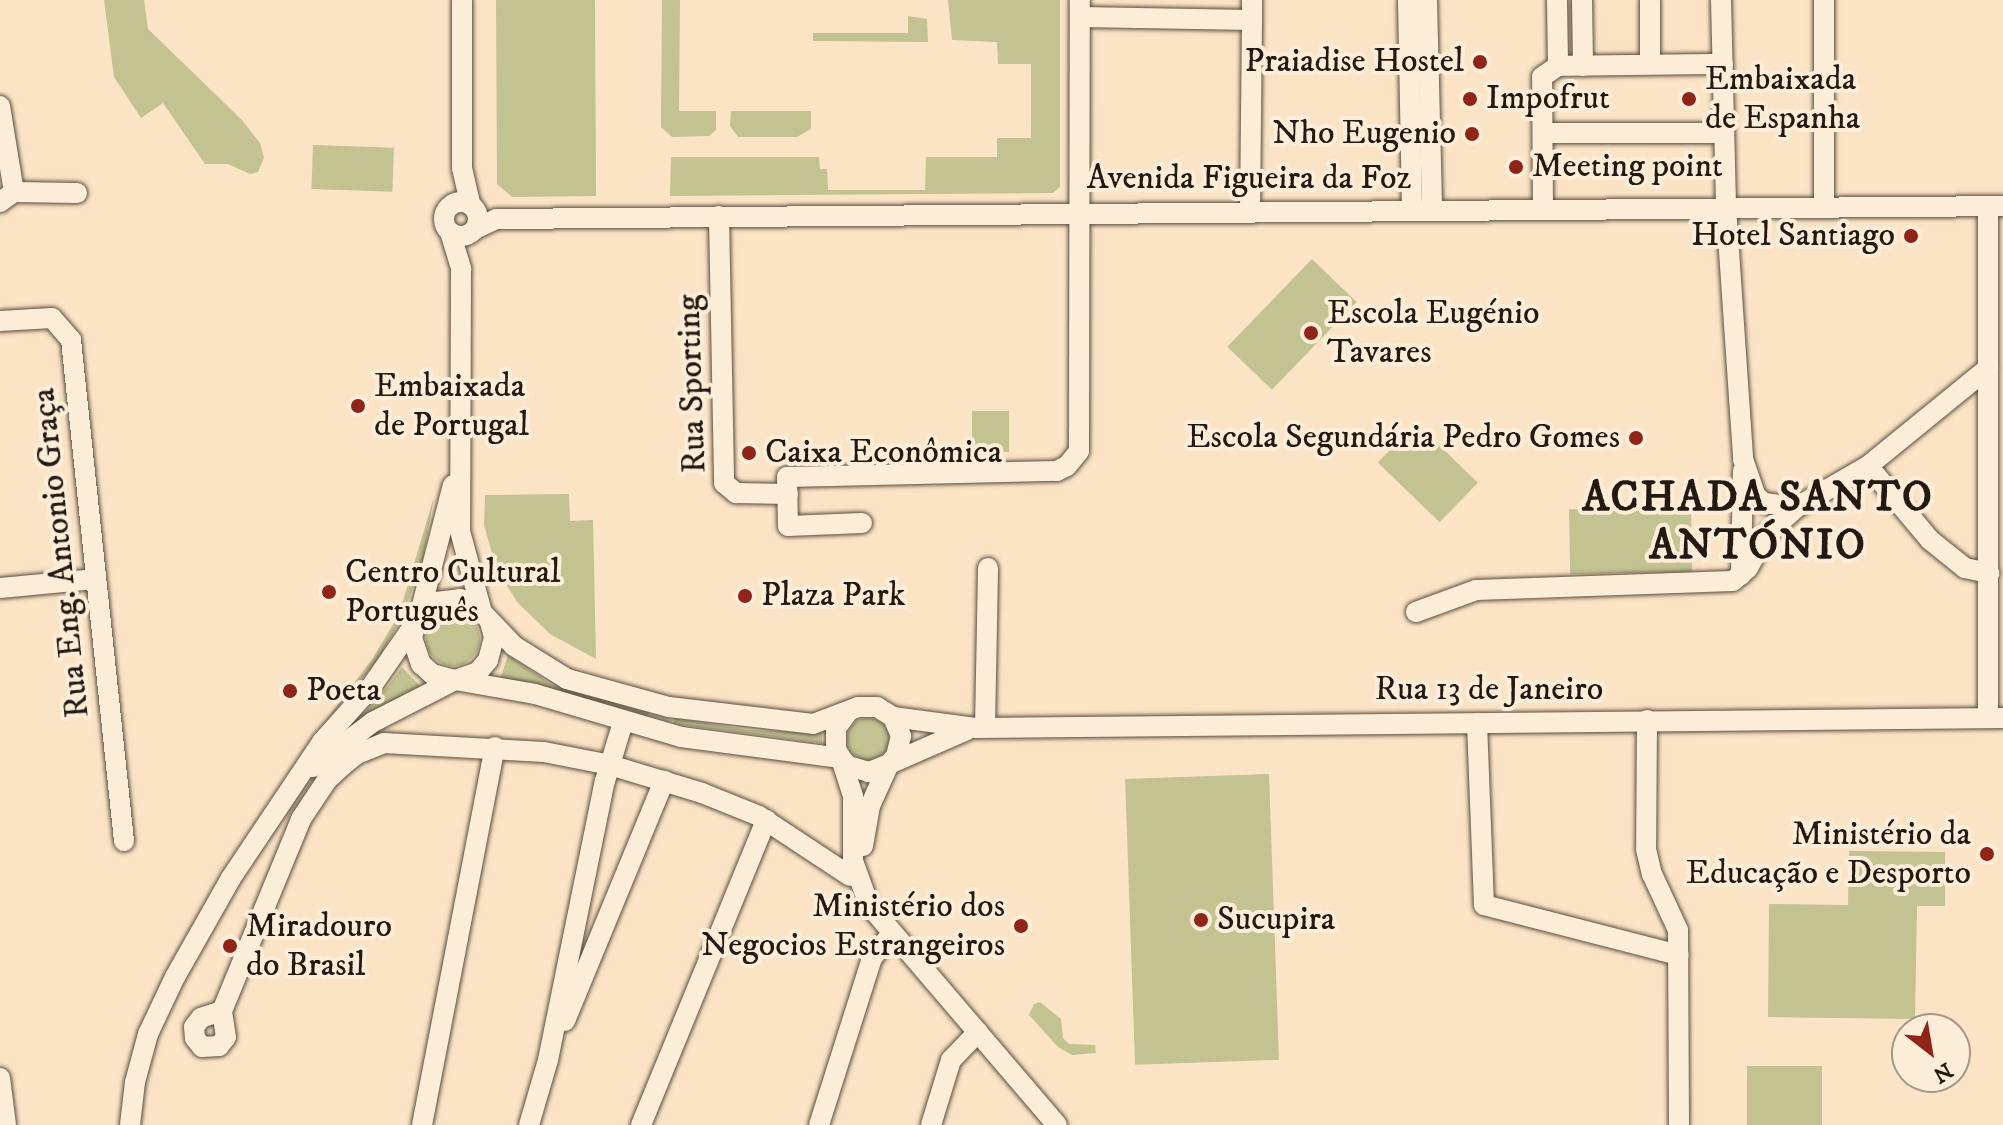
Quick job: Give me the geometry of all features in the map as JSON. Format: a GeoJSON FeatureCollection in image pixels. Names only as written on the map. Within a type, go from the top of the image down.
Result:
{"type":"FeatureCollection","features":[{"type":"Feature","properties":{"kind":"street"},"geometry":{"type":"LineString","coordinates":[[289,787],[373,722],[455,680],[478,672],[492,653],[493,629],[484,612],[460,531],[461,269],[479,218],[465,206],[462,168],[462,0]]}},
{"type":"Feature","properties":{"kind":"street"},"geometry":{"type":"LineString","coordinates":[[1408,0],[1422,210]]}},
{"type":"Feature","properties":{"kind":"street"},"geometry":{"type":"LineString","coordinates":[[1422,210],[1427,0]]}},
{"type":"Feature","properties":{"kind":"street"},"geometry":{"type":"LineString","coordinates":[[1557,0],[1558,66]]}},
{"type":"Feature","properties":{"kind":"street"},"geometry":{"type":"LineString","coordinates":[[1582,0],[1583,66]]}},
{"type":"Feature","properties":{"kind":"street"},"geometry":{"type":"LineString","coordinates":[[1650,0],[1650,64]]}},
{"type":"Feature","properties":{"kind":"street"},"geometry":{"type":"LineString","coordinates":[[1721,0],[1726,207],[1743,459],[1741,577]]}},
{"type":"Feature","properties":{"kind":"street"},"geometry":{"type":"LineString","coordinates":[[1824,0],[1824,206]]}},
{"type":"Feature","properties":{"kind":"street"},"geometry":{"type":"LineString","coordinates":[[862,523],[788,526],[787,477],[1057,471],[1071,463],[1081,443],[1080,8],[1252,10],[1250,211]]}},
{"type":"Feature","properties":{"kind":"street"},"geometry":{"type":"LineString","coordinates":[[1543,208],[1542,77],[1558,66],[1723,64]]}},
{"type":"Feature","properties":{"kind":"street"},"geometry":{"type":"LineString","coordinates":[[0,106],[7,197],[77,193]]}},
{"type":"Feature","properties":{"kind":"street"},"geometry":{"type":"LineString","coordinates":[[1543,133],[1724,133]]}},
{"type":"Feature","properties":{"kind":"street"},"geometry":{"type":"LineString","coordinates":[[461,269],[445,216],[465,206]]}},
{"type":"Feature","properties":{"kind":"street","name":"Avenida Figueira da Foz"},"geometry":{"type":"LineString","coordinates":[[465,206],[496,219],[1996,206]]}},
{"type":"Feature","properties":{"kind":"street"},"geometry":{"type":"LineString","coordinates":[[1996,206],[1988,368],[1996,482],[1989,573],[1996,718]]}},
{"type":"Feature","properties":{"kind":"street","name":"Rua Sporting"},"geometry":{"type":"LineString","coordinates":[[719,216],[724,483],[736,493],[788,494]]}},
{"type":"Feature","properties":{"kind":"street","name":"Avenida Figueira da Foz"},"geometry":{"type":"LineString","coordinates":[[473,231],[496,219]]}},
{"type":"Feature","properties":{"kind":"street"},"geometry":{"type":"LineString","coordinates":[[450,232],[460,236],[473,231]]}},
{"type":"Feature","properties":{"kind":"street","name":"Rua Eng. Antonio Graça"},"geometry":{"type":"LineString","coordinates":[[0,321],[52,318],[71,340],[124,841]]}},
{"type":"Feature","properties":{"kind":"street"},"geometry":{"type":"LineString","coordinates":[[1416,612],[1476,590],[1723,583],[1741,577],[1767,534],[1797,507],[1868,466],[1988,368]]}},
{"type":"Feature","properties":{"kind":"street"},"geometry":{"type":"LineString","coordinates":[[1743,459],[1756,496],[1764,503],[1797,507]]}},
{"type":"Feature","properties":{"kind":"street"},"geometry":{"type":"LineString","coordinates":[[459,462],[417,622],[414,649],[421,664],[432,674],[535,694],[681,737],[841,758],[848,766],[869,772],[889,764]]}},
{"type":"Feature","properties":{"kind":"street"},"geometry":{"type":"LineString","coordinates":[[1868,466],[1930,540],[1965,568],[1989,573]]}},
{"type":"Feature","properties":{"kind":"street"},"geometry":{"type":"LineString","coordinates":[[980,728],[988,568]]}},
{"type":"Feature","properties":{"kind":"street"},"geometry":{"type":"LineString","coordinates":[[0,588],[95,579]]}},
{"type":"Feature","properties":{"kind":"street"},"geometry":{"type":"LineString","coordinates":[[130,1125],[140,1058],[160,1007],[231,878],[289,787],[322,742],[371,687],[429,606],[443,600],[460,599],[484,612],[528,657],[567,679],[606,691],[708,714],[784,722],[813,724],[849,711],[877,707],[893,717],[901,736],[896,756],[889,764],[865,828],[863,859],[869,905]]}},
{"type":"Feature","properties":{"kind":"street"},"geometry":{"type":"LineString","coordinates":[[849,711],[836,728],[836,749],[853,796],[853,861],[869,905],[1057,1125]]}},
{"type":"Feature","properties":{"kind":"street","name":"Rua 13 de Janeiro"},"geometry":{"type":"LineString","coordinates":[[893,717],[980,728],[1996,718]]}},
{"type":"Feature","properties":{"kind":"street"},"geometry":{"type":"LineString","coordinates":[[1647,720],[1646,849],[1652,874],[1674,916],[1679,955],[1679,1125]]}},
{"type":"Feature","properties":{"kind":"street"},"geometry":{"type":"LineString","coordinates":[[529,1125],[548,1060],[578,903],[623,722]]}},
{"type":"Feature","properties":{"kind":"street"},"geometry":{"type":"LineString","coordinates":[[1477,723],[1484,905],[1679,955]]}},
{"type":"Feature","properties":{"kind":"street","name":"Rua 13 de Janeiro"},"geometry":{"type":"LineString","coordinates":[[889,764],[949,734],[980,728]]}},
{"type":"Feature","properties":{"kind":"street"},"geometry":{"type":"LineString","coordinates":[[222,1011],[301,819],[327,780],[357,754],[384,743],[495,747],[544,752],[610,765],[664,781],[766,820],[850,876]]}},
{"type":"Feature","properties":{"kind":"street"},"geometry":{"type":"LineString","coordinates":[[422,1125],[495,747]]}},
{"type":"Feature","properties":{"kind":"street"},"geometry":{"type":"LineString","coordinates":[[548,1060],[664,781]]}},
{"type":"Feature","properties":{"kind":"street"},"geometry":{"type":"LineString","coordinates":[[641,1125],[766,820]]}},
{"type":"Feature","properties":{"kind":"street"},"geometry":{"type":"LineString","coordinates":[[819,1125],[872,958],[892,933]]}},
{"type":"Feature","properties":{"kind":"street"},"geometry":{"type":"LineString","coordinates":[[931,1125],[951,1060],[978,1032]]}},
{"type":"Feature","properties":{"kind":"street"},"geometry":{"type":"LineString","coordinates":[[0,1078],[6,1125]]}},
{"type":"Feature","properties":{"kind":"shaded area"},"geometry":{"type":"Polygon","coordinates":[[[104,0],[144,0],[148,29],[242,120],[260,143],[264,158],[258,172],[250,174],[228,164],[205,164],[163,103],[141,118],[114,77],[104,0]]]}},
{"type":"Feature","properties":{"kind":"shaded area"},"geometry":{"type":"Polygon","coordinates":[[[496,0],[595,0],[596,196],[512,197],[497,184],[496,0]]]}},
{"type":"Feature","properties":{"kind":"shaded area"},"geometry":{"type":"Polygon","coordinates":[[[662,0],[680,0],[679,111],[716,111],[716,130],[709,136],[672,137],[661,127],[662,0]]]}},
{"type":"Feature","properties":{"kind":"shaded area"},"geometry":{"type":"Polygon","coordinates":[[[948,0],[1060,0],[1060,187],[1053,193],[670,196],[671,157],[819,157],[820,169],[827,169],[828,190],[925,190],[926,157],[997,157],[997,138],[1031,138],[1031,64],[998,64],[997,42],[952,40],[948,0]]]}},
{"type":"Feature","properties":{"kind":"shaded area"},"geometry":{"type":"Polygon","coordinates":[[[908,16],[927,19],[928,42],[813,41],[813,33],[908,33],[908,16]]]}},
{"type":"Feature","properties":{"kind":"shaded area"},"geometry":{"type":"Polygon","coordinates":[[[731,111],[811,111],[811,129],[797,137],[738,137],[730,126],[731,111]]]}},
{"type":"Feature","properties":{"kind":"shaded area"},"geometry":{"type":"Polygon","coordinates":[[[313,145],[394,148],[392,192],[311,189],[313,145]]]}},
{"type":"Feature","properties":{"kind":"shaded area"},"geometry":{"type":"Polygon","coordinates":[[[1312,259],[1357,302],[1272,390],[1227,347],[1312,259]]]}},
{"type":"Feature","properties":{"kind":"shaded area"},"geometry":{"type":"Polygon","coordinates":[[[972,411],[1009,411],[1009,452],[972,452],[972,411]]]}},
{"type":"Feature","properties":{"kind":"shaded area"},"geometry":{"type":"Polygon","coordinates":[[[1416,423],[1478,483],[1440,522],[1378,463],[1416,423]]]}},
{"type":"Feature","properties":{"kind":"shaded area"},"geometry":{"type":"Polygon","coordinates":[[[569,494],[570,521],[593,520],[596,659],[550,634],[517,602],[496,568],[484,525],[485,495],[569,494]]]}},
{"type":"Feature","properties":{"kind":"shaded area"},"geometry":{"type":"Polygon","coordinates":[[[434,497],[423,559],[403,616],[377,661],[318,731],[373,658],[399,614],[434,497]]]}},
{"type":"Feature","properties":{"kind":"shaded area"},"geometry":{"type":"Polygon","coordinates":[[[1691,507],[1692,572],[1570,574],[1569,509],[1691,507]]]}},
{"type":"Feature","properties":{"kind":"shaded area"},"geometry":{"type":"Polygon","coordinates":[[[453,612],[472,620],[480,639],[472,658],[453,666],[434,658],[426,639],[434,620],[453,612]]]}},
{"type":"Feature","properties":{"kind":"shaded area"},"geometry":{"type":"Polygon","coordinates":[[[508,655],[552,685],[649,712],[647,717],[500,679],[508,655]]]}},
{"type":"Feature","properties":{"kind":"shaded area"},"geometry":{"type":"Polygon","coordinates":[[[402,667],[421,687],[361,717],[388,686],[402,667]]]}},
{"type":"Feature","properties":{"kind":"shaded area"},"geometry":{"type":"Polygon","coordinates":[[[675,718],[749,730],[822,733],[822,743],[674,724],[675,718]]]}},
{"type":"Feature","properties":{"kind":"shaded area"},"geometry":{"type":"Polygon","coordinates":[[[868,718],[883,724],[889,739],[883,754],[868,760],[853,754],[847,739],[853,724],[868,718]]]}},
{"type":"Feature","properties":{"kind":"shaded area","name":"Sucupira"},"geometry":{"type":"Polygon","coordinates":[[[1269,774],[1279,1060],[1135,1065],[1125,779],[1269,774]]]}},
{"type":"Feature","properties":{"kind":"shaded area"},"geometry":{"type":"Polygon","coordinates":[[[1849,851],[1945,852],[1945,906],[1917,906],[1915,1013],[1891,1013],[1891,1019],[1768,1017],[1769,904],[1848,905],[1849,851]]]}},
{"type":"Feature","properties":{"kind":"shaded area"},"geometry":{"type":"Polygon","coordinates":[[[1040,1002],[1061,1019],[1063,1038],[1069,1044],[1095,1045],[1096,1053],[1072,1055],[1058,1047],[1029,1015],[1034,1004],[1040,1002]]]}},
{"type":"Feature","properties":{"kind":"shaded area"},"geometry":{"type":"Polygon","coordinates":[[[1747,1066],[1822,1066],[1822,1125],[1747,1125],[1747,1066]]]}},
{"type":"Feature","properties":{"kind":"place","name":"Praiadise Hostel"},"geometry":{"type":"Point","coordinates":[1480,62]}},
{"type":"Feature","properties":{"kind":"place","name":"Impofrut"},"geometry":{"type":"Point","coordinates":[1470,99]}},
{"type":"Feature","properties":{"kind":"place","name":"Embaixada de Espanha"},"geometry":{"type":"Point","coordinates":[1689,99]}},
{"type":"Feature","properties":{"kind":"place","name":"Nho Eugenio"},"geometry":{"type":"Point","coordinates":[1472,134]}},
{"type":"Feature","properties":{"kind":"place","name":"Meeting point"},"geometry":{"type":"Point","coordinates":[1516,167]}},
{"type":"Feature","properties":{"kind":"place","name":"Hotel Santiago"},"geometry":{"type":"Point","coordinates":[1911,236]}},
{"type":"Feature","properties":{"kind":"place","name":"Escola Eugénio Tavares"},"geometry":{"type":"Point","coordinates":[1311,333]}},
{"type":"Feature","properties":{"kind":"place","name":"Embaixada de Portugal"},"geometry":{"type":"Point","coordinates":[358,406]}},
{"type":"Feature","properties":{"kind":"place","name":"Escola Segundária Pedro Gomes"},"geometry":{"type":"Point","coordinates":[1636,438]}},
{"type":"Feature","properties":{"kind":"place","name":"Caixa Econômica"},"geometry":{"type":"Point","coordinates":[749,453]}},
{"type":"Feature","properties":{"kind":"place","name":"Centro Cultural Português"},"geometry":{"type":"Point","coordinates":[329,592]}},
{"type":"Feature","properties":{"kind":"place","name":"Plaza Park"},"geometry":{"type":"Point","coordinates":[745,596]}},
{"type":"Feature","properties":{"kind":"place","name":"Poeta"},"geometry":{"type":"Point","coordinates":[290,691]}},
{"type":"Feature","properties":{"kind":"place","name":"Ministério da Educação e Desporto"},"geometry":{"type":"Point","coordinates":[1987,854]}},
{"type":"Feature","properties":{"kind":"place","name":"Sucupira"},"geometry":{"type":"Point","coordinates":[1201,920]}},
{"type":"Feature","properties":{"kind":"place","name":"Ministério dos Negocios Estrangeiros"},"geometry":{"type":"Point","coordinates":[1021,926]}},
{"type":"Feature","properties":{"kind":"place","name":"Miradouro do Brasil"},"geometry":{"type":"Point","coordinates":[230,946]}},
{"type":"Feature","properties":{"kind":"district","name":"ACHADA SANTO ANTÓNIO"},"geometry":{"type":"Point","coordinates":[1758,522]}}]}
